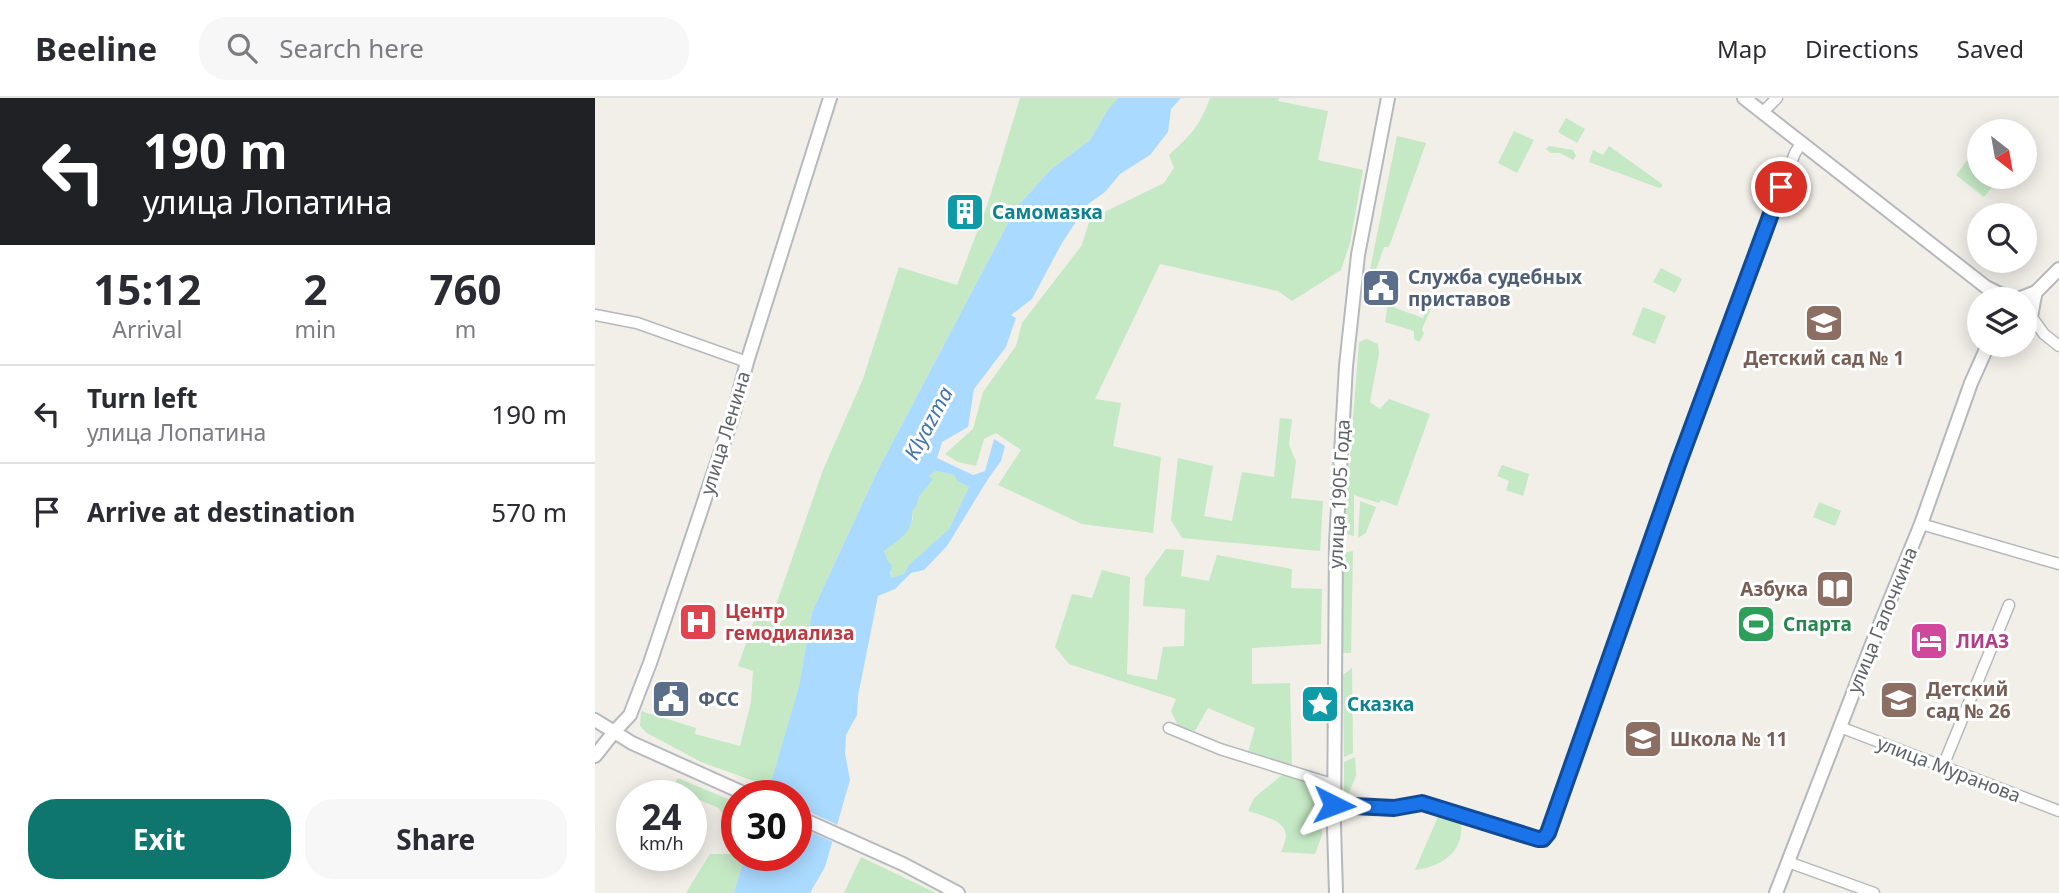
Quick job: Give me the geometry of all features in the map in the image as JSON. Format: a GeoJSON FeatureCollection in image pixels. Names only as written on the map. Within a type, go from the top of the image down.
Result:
{"type":"FeatureCollection","features":[{"type":"Feature","properties":{"kind":"street","name":"улица Ленина"},"geometry":{"type":"LineString","coordinates":[[595,755],[630,715],[650,663],[733,415],[747,362],[830,98]]}},
{"type":"Feature","properties":{"kind":"street","name":"улица 1905 Года"},"geometry":{"type":"LineString","coordinates":[[1336,893],[1336,543],[1346,366],[1357,264],[1388,98]]}},
{"type":"Feature","properties":{"kind":"street"},"geometry":{"type":"LineString","coordinates":[[1744,98],[1986,287]]}},
{"type":"Feature","properties":{"kind":"street"},"geometry":{"type":"LineString","coordinates":[[1763,112],[1777,98]]}},
{"type":"Feature","properties":{"kind":"street"},"geometry":{"type":"LineString","coordinates":[[1334,805],[1394,808],[1422,803],[1538,839],[1543,839],[1548,833],[1679,462],[1767,224],[1802,142]]}},
{"type":"Feature","properties":{"kind":"street"},"geometry":{"type":"LineString","coordinates":[[2037,291],[2059,269]]}},
{"type":"Feature","properties":{"kind":"street"},"geometry":{"type":"LineString","coordinates":[[595,315],[637,324],[747,362]]}},
{"type":"Feature","properties":{"kind":"street"},"geometry":{"type":"LineString","coordinates":[[2037,322],[2044,334],[2059,346]]}},
{"type":"Feature","properties":{"kind":"street"},"geometry":{"type":"LineString","coordinates":[[2037,333],[2044,334]]}},
{"type":"Feature","properties":{"kind":"street","name":"улица Галочкина"},"geometry":{"type":"LineString","coordinates":[[1776,893],[1921,524],[1971,383],[1983,357]]}},
{"type":"Feature","properties":{"kind":"street"},"geometry":{"type":"LineString","coordinates":[[1921,524],[2059,564]]}},
{"type":"Feature","properties":{"kind":"street"},"geometry":{"type":"LineString","coordinates":[[1943,766],[2009,606]]}},
{"type":"Feature","properties":{"kind":"street"},"geometry":{"type":"LineString","coordinates":[[595,720],[654,753],[721,784]]}},
{"type":"Feature","properties":{"kind":"street","name":"улица Муранова"},"geometry":{"type":"LineString","coordinates":[[1840,727],[2059,811]]}},
{"type":"Feature","properties":{"kind":"street"},"geometry":{"type":"LineString","coordinates":[[1169,728],[1220,749],[1335,785]]}},
{"type":"Feature","properties":{"kind":"street"},"geometry":{"type":"LineString","coordinates":[[812,824],[903,864],[958,893]]}},
{"type":"Feature","properties":{"kind":"street"},"geometry":{"type":"LineString","coordinates":[[1788,862],[1874,893]]}},
{"type":"Feature","properties":{"kind":"green space"},"geometry":{"type":"Polygon","coordinates":[[[1020,98],[1118,98],[1090,140],[1050,170],[1016,208],[878,470],[812,612],[799,686],[772,780],[751,780],[701,762],[647,733],[640,726],[641,711],[696,728],[695,734],[740,746],[751,702],[753,671],[738,666],[755,618],[770,622],[823,470],[863,379],[899,267],[957,285],[988,203],[1020,98]]]}},
{"type":"Feature","properties":{"kind":"green space"},"geometry":{"type":"Polygon","coordinates":[[[1210,98],[1279,98],[1278,101],[1328,111],[1318,160],[1363,170],[1350,243],[1341,270],[1292,301],[1278,291],[1160,264],[1095,399],[1121,403],[1113,446],[1161,457],[1153,533],[1082,524],[998,485],[1021,450],[996,433],[984,439],[976,466],[958,462],[945,454],[973,429],[983,392],[1016,346],[1022,323],[1082,245],[1090,219],[1164,183],[1174,168],[1169,155],[1194,130],[1210,98]]]}},
{"type":"Feature","properties":{"kind":"green space"},"geometry":{"type":"Polygon","coordinates":[[[1566,118],[1585,129],[1577,143],[1558,132],[1566,118]]]}},
{"type":"Feature","properties":{"kind":"green space"},"geometry":{"type":"Polygon","coordinates":[[[1514,131],[1534,140],[1517,173],[1498,163],[1514,131]]]}},
{"type":"Feature","properties":{"kind":"green space"},"geometry":{"type":"Polygon","coordinates":[[[1397,136],[1426,143],[1389,247],[1384,247],[1369,290],[1366,289],[1397,136]]]}},
{"type":"Feature","properties":{"kind":"green space"},"geometry":{"type":"Polygon","coordinates":[[[1549,146],[1573,150],[1576,156],[1573,160],[1560,153],[1551,153],[1546,149],[1549,146]]]}},
{"type":"Feature","properties":{"kind":"green space"},"geometry":{"type":"Polygon","coordinates":[[[1609,146],[1662,184],[1662,187],[1589,162],[1593,150],[1603,155],[1609,146]]]}},
{"type":"Feature","properties":{"kind":"green space"},"geometry":{"type":"Polygon","coordinates":[[[1967,160],[1967,184],[1956,175],[1967,160]]]}},
{"type":"Feature","properties":{"kind":"green space"},"geometry":{"type":"Polygon","coordinates":[[[1974,189],[1990,189],[1984,197],[1974,189]]]}},
{"type":"Feature","properties":{"kind":"green space"},"geometry":{"type":"Polygon","coordinates":[[[1661,268],[1682,279],[1675,293],[1653,282],[1661,268]]]}},
{"type":"Feature","properties":{"kind":"green space"},"geometry":{"type":"Polygon","coordinates":[[[1408,294],[1433,304],[1419,342],[1414,339],[1414,331],[1385,322],[1388,303],[1396,303],[1395,308],[1423,318],[1427,306],[1407,298],[1408,294]]]}},
{"type":"Feature","properties":{"kind":"green space"},"geometry":{"type":"Polygon","coordinates":[[[1643,307],[1666,316],[1655,344],[1632,335],[1643,307]]]}},
{"type":"Feature","properties":{"kind":"green space"},"geometry":{"type":"Polygon","coordinates":[[[1366,339],[1378,344],[1379,354],[1370,402],[1380,409],[1389,399],[1430,414],[1397,506],[1354,495],[1354,536],[1344,533],[1359,342],[1366,339]]]}},
{"type":"Feature","properties":{"kind":"green space"},"geometry":{"type":"Polygon","coordinates":[[[1280,418],[1292,419],[1289,445],[1296,461],[1291,498],[1323,501],[1320,551],[1182,538],[1171,520],[1178,458],[1213,466],[1204,516],[1232,521],[1242,472],[1274,477],[1280,418]]]}},
{"type":"Feature","properties":{"kind":"green space"},"geometry":{"type":"Polygon","coordinates":[[[1502,465],[1529,474],[1523,496],[1506,490],[1509,481],[1497,476],[1502,465]]]}},
{"type":"Feature","properties":{"kind":"green space"},"geometry":{"type":"Polygon","coordinates":[[[936,471],[954,475],[957,481],[969,487],[949,529],[909,566],[905,573],[892,578],[884,551],[899,539],[913,519],[912,511],[919,496],[932,479],[927,476],[936,471]]]}},
{"type":"Feature","properties":{"kind":"green space"},"geometry":{"type":"Polygon","coordinates":[[[1360,501],[1376,507],[1366,533],[1358,538],[1360,501]]]}},
{"type":"Feature","properties":{"kind":"green space"},"geometry":{"type":"Polygon","coordinates":[[[1819,502],[1841,511],[1835,526],[1813,517],[1819,502]]]}},
{"type":"Feature","properties":{"kind":"green space"},"geometry":{"type":"Polygon","coordinates":[[[1166,549],[1184,550],[1181,576],[1209,581],[1217,555],[1292,569],[1291,588],[1322,589],[1321,644],[1252,648],[1252,684],[1290,683],[1292,769],[1248,752],[1255,728],[1208,708],[1195,731],[1178,726],[1171,711],[1176,699],[1069,664],[1055,647],[1072,594],[1092,598],[1102,570],[1130,577],[1127,674],[1157,680],[1163,647],[1184,646],[1185,609],[1143,606],[1145,578],[1166,549]]]}},
{"type":"Feature","properties":{"kind":"green space"},"geometry":{"type":"Polygon","coordinates":[[[1353,551],[1351,653],[1342,653],[1343,553],[1353,551]]]}},
{"type":"Feature","properties":{"kind":"green space"},"geometry":{"type":"Polygon","coordinates":[[[1352,668],[1353,753],[1344,757],[1343,675],[1352,668]]]}},
{"type":"Feature","properties":{"kind":"green space"},"geometry":{"type":"Polygon","coordinates":[[[1355,757],[1356,776],[1348,795],[1344,794],[1344,762],[1355,757]]]}},
{"type":"Feature","properties":{"kind":"green space"},"geometry":{"type":"Polygon","coordinates":[[[1282,775],[1321,786],[1322,835],[1315,854],[1281,852],[1286,835],[1281,825],[1248,811],[1254,798],[1282,775]]]}},
{"type":"Feature","properties":{"kind":"green space"},"geometry":{"type":"Polygon","coordinates":[[[707,790],[721,796],[721,812],[707,803],[707,790]]]}},
{"type":"Feature","properties":{"kind":"green space"},"geometry":{"type":"Polygon","coordinates":[[[1440,812],[1460,817],[1457,847],[1436,865],[1415,870],[1440,812]]]}},
{"type":"Feature","properties":{"kind":"green space"},"geometry":{"type":"Polygon","coordinates":[[[710,854],[721,854],[721,871],[741,871],[734,893],[686,893],[700,871],[707,871],[707,859],[710,854]]]}},
{"type":"Feature","properties":{"kind":"green space"},"geometry":{"type":"Polygon","coordinates":[[[861,857],[936,893],[844,893],[861,857]]]}},
{"type":"Feature","properties":{"kind":"water","name":"Klyazma"},"geometry":{"type":"Polygon","coordinates":[[[1118,98],[1181,98],[1171,109],[1168,132],[1150,155],[1120,174],[1105,192],[1087,205],[1062,243],[1032,299],[1011,315],[1016,318],[1006,347],[974,389],[968,427],[942,442],[937,458],[973,475],[985,471],[994,439],[1005,446],[1001,461],[947,546],[924,570],[911,573],[895,589],[878,596],[858,696],[857,715],[846,735],[845,753],[850,780],[825,867],[810,893],[734,893],[741,871],[812,871],[812,780],[772,780],[799,686],[812,612],[878,470],[1016,208],[1050,170],[1090,140],[1118,98]],[[936,471],[928,476],[933,479],[919,496],[912,511],[911,524],[900,539],[884,551],[892,565],[892,578],[905,573],[908,566],[949,529],[969,487],[957,481],[954,475],[936,471]]]}},
{"type":"Feature","properties":{"kind":"pier"},"geometry":{"type":"Polygon","coordinates":[[[812,813],[840,826],[835,843],[812,832],[812,813]]]}},
{"type":"Feature","properties":{"kind":"place","name":"Самомазка"},"geometry":{"type":"Point","coordinates":[965,212]}},
{"type":"Feature","properties":{"kind":"place","name":"Служба судебных приставов"},"geometry":{"type":"Point","coordinates":[1381,288]}},
{"type":"Feature","properties":{"kind":"place","name":"Детский сад № 1"},"geometry":{"type":"Point","coordinates":[1824,323]}},
{"type":"Feature","properties":{"kind":"place","name":"Азбука"},"geometry":{"type":"Point","coordinates":[1835,589]}},
{"type":"Feature","properties":{"kind":"place","name":"Центр гемодиализа"},"geometry":{"type":"Point","coordinates":[698,622]}},
{"type":"Feature","properties":{"kind":"place","name":"Спарта"},"geometry":{"type":"Point","coordinates":[1756,624]}},
{"type":"Feature","properties":{"kind":"place","name":"ЛИАЗ"},"geometry":{"type":"Point","coordinates":[1929,641]}},
{"type":"Feature","properties":{"kind":"place","name":"ФСС"},"geometry":{"type":"Point","coordinates":[671,699]}},
{"type":"Feature","properties":{"kind":"place","name":"Детский сад № 26"},"geometry":{"type":"Point","coordinates":[1899,700]}},
{"type":"Feature","properties":{"kind":"place","name":"Сказка"},"geometry":{"type":"Point","coordinates":[1320,704]}},
{"type":"Feature","properties":{"kind":"place","name":"Школа № 11"},"geometry":{"type":"Point","coordinates":[1643,739]}},
{"type":"Feature","properties":{"kind":"route"},"geometry":{"type":"LineString","coordinates":[[1334,805],[1394,808],[1422,803],[1538,839],[1543,839],[1548,833],[1679,462],[1781,187]]}}]}
